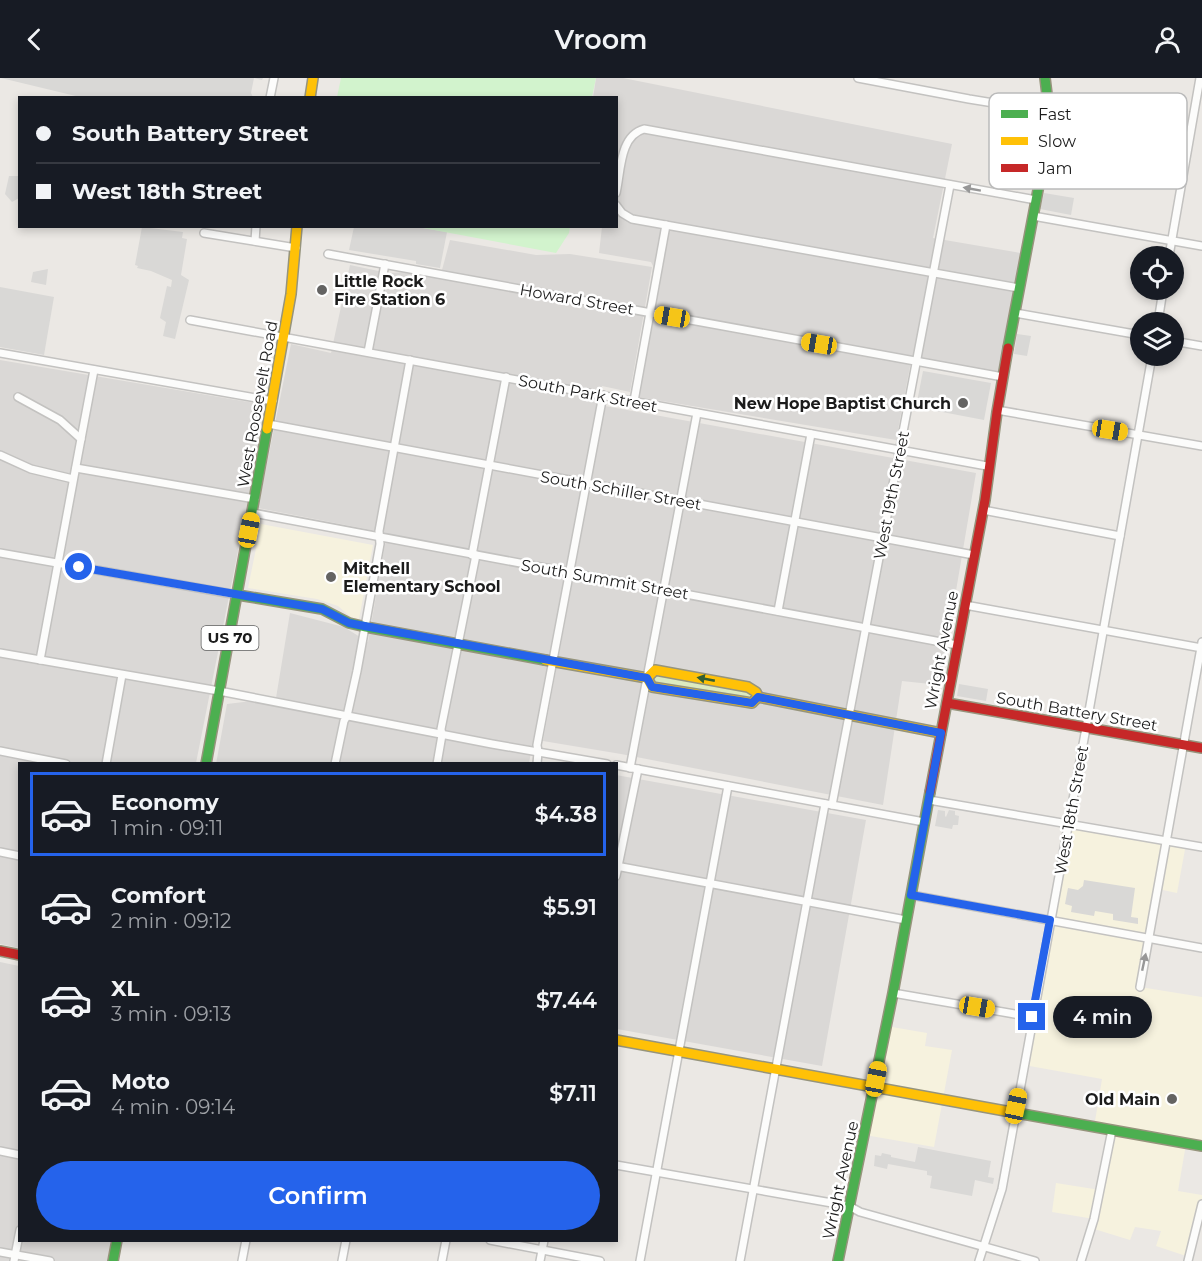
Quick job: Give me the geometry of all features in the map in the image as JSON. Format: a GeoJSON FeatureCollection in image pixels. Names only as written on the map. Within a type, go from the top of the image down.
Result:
{"type":"FeatureCollection","features":[{"type":"Feature","properties":{"kind":"main road"},"geometry":{"type":"LineString","coordinates":[[311,93],[313,78]]}},
{"type":"Feature","properties":{"kind":"main road","name":"Wright Avenue"},"geometry":{"type":"LineString","coordinates":[[1045,78],[1047,93]]}},
{"type":"Feature","properties":{"kind":"main road","name":"Wright Avenue"},"geometry":{"type":"LineString","coordinates":[[838,1261],[893,993],[929,800],[1038,189]]}},
{"type":"Feature","properties":{"kind":"main road","name":"West Roosevelt Road"},"geometry":{"type":"LineString","coordinates":[[206,762],[284,338],[297,228]]}},
{"type":"Feature","properties":{"kind":"main road"},"geometry":{"type":"LineString","coordinates":[[238,595],[322,609],[349,623],[366,627],[647,678]]}},
{"type":"Feature","properties":{"kind":"main road"},"geometry":{"type":"LineString","coordinates":[[647,678],[655,670],[748,687],[756,692],[758,697]]}},
{"type":"Feature","properties":{"kind":"main road"},"geometry":{"type":"LineString","coordinates":[[647,678],[652,687],[752,703],[758,697]]}},
{"type":"Feature","properties":{"kind":"main road"},"geometry":{"type":"LineString","coordinates":[[758,697],[941,733]]}},
{"type":"Feature","properties":{"kind":"main road","name":"South Battery Street"},"geometry":{"type":"LineString","coordinates":[[947,703],[1202,748]]}},
{"type":"Feature","properties":{"kind":"main road"},"geometry":{"type":"LineString","coordinates":[[0,951],[18,955]]}},
{"type":"Feature","properties":{"kind":"main road"},"geometry":{"type":"LineString","coordinates":[[618,1040],[1202,1146]]}},
{"type":"Feature","properties":{"kind":"main road"},"geometry":{"type":"LineString","coordinates":[[113,1261],[117,1242]]}},
{"type":"Feature","properties":{"kind":"street"},"geometry":{"type":"LineString","coordinates":[[270,96],[274,78]]}},
{"type":"Feature","properties":{"kind":"street"},"geometry":{"type":"LineString","coordinates":[[858,78],[989,104]]}},
{"type":"Feature","properties":{"kind":"street"},"geometry":{"type":"LineString","coordinates":[[1187,150],[1200,78]]}},
{"type":"Feature","properties":{"kind":"street"},"geometry":{"type":"LineString","coordinates":[[618,184],[626,143],[633,133],[650,129],[1036,200]]}},
{"type":"Feature","properties":{"kind":"street","name":"West 19th Street"},"geometry":{"type":"LineString","coordinates":[[740,1261],[807,903],[849,715],[950,185]]}},
{"type":"Feature","properties":{"kind":"street"},"geometry":{"type":"LineString","coordinates":[[1171,246],[1181,189]]}},
{"type":"Feature","properties":{"kind":"street"},"geometry":{"type":"LineString","coordinates":[[618,207],[624,215],[632,219],[1020,288]]}},
{"type":"Feature","properties":{"kind":"street"},"geometry":{"type":"LineString","coordinates":[[1033,216],[1202,246]]}},
{"type":"Feature","properties":{"kind":"street"},"geometry":{"type":"LineString","coordinates":[[634,401],[666,225]]}},
{"type":"Feature","properties":{"kind":"street"},"geometry":{"type":"LineString","coordinates":[[255,241],[256,228]]}},
{"type":"Feature","properties":{"kind":"street"},"geometry":{"type":"LineString","coordinates":[[204,233],[296,248]]}},
{"type":"Feature","properties":{"kind":"street","name":"Howard Street"},"geometry":{"type":"LineString","coordinates":[[328,254],[1003,377]]}},
{"type":"Feature","properties":{"kind":"street"},"geometry":{"type":"LineString","coordinates":[[368,352],[385,264]]}},
{"type":"Feature","properties":{"kind":"street"},"geometry":{"type":"LineString","coordinates":[[1015,313],[1130,333]]}},
{"type":"Feature","properties":{"kind":"street","name":"South Park Street"},"geometry":{"type":"LineString","coordinates":[[190,320],[987,466]]}},
{"type":"Feature","properties":{"kind":"street"},"geometry":{"type":"LineString","coordinates":[[1184,343],[1202,346]]}},
{"type":"Feature","properties":{"kind":"street"},"geometry":{"type":"LineString","coordinates":[[0,353],[273,401]]}},
{"type":"Feature","properties":{"kind":"street"},"geometry":{"type":"LineString","coordinates":[[335,762],[366,627],[380,544],[378,531],[410,360]]}},
{"type":"Feature","properties":{"kind":"street","name":"West 18th Street"},"geometry":{"type":"LineString","coordinates":[[979,1261],[1002,1189],[1150,366]]}},
{"type":"Feature","properties":{"kind":"street"},"geometry":{"type":"LineString","coordinates":[[40,660],[94,370]]}},
{"type":"Feature","properties":{"kind":"street"},"geometry":{"type":"LineString","coordinates":[[437,762],[441,729],[506,377]]}},
{"type":"Feature","properties":{"kind":"street"},"geometry":{"type":"LineString","coordinates":[[537,762],[537,745],[603,395]]}},
{"type":"Feature","properties":{"kind":"street"},"geometry":{"type":"LineString","coordinates":[[18,398],[60,420],[81,439]]}},
{"type":"Feature","properties":{"kind":"street"},"geometry":{"type":"LineString","coordinates":[[997,410],[1202,446]]}},
{"type":"Feature","properties":{"kind":"street"},"geometry":{"type":"LineString","coordinates":[[618,861],[647,678],[697,413]]}},
{"type":"Feature","properties":{"kind":"street","name":"South Schiller Street"},"geometry":{"type":"LineString","coordinates":[[268,424],[974,555]]}},
{"type":"Feature","properties":{"kind":"street"},"geometry":{"type":"LineString","coordinates":[[778,611],[811,434]]}},
{"type":"Feature","properties":{"kind":"street"},"geometry":{"type":"LineString","coordinates":[[0,455],[31,469],[73,479]]}},
{"type":"Feature","properties":{"kind":"street"},"geometry":{"type":"LineString","coordinates":[[76,468],[255,499]]}},
{"type":"Feature","properties":{"kind":"street"},"geometry":{"type":"LineString","coordinates":[[982,510],[1120,536]]}},
{"type":"Feature","properties":{"kind":"street","name":"South Summit Street"},"geometry":{"type":"LineString","coordinates":[[253,513],[957,645]]}},
{"type":"Feature","properties":{"kind":"street"},"geometry":{"type":"LineString","coordinates":[[0,553],[238,595]]}},
{"type":"Feature","properties":{"kind":"street"},"geometry":{"type":"LineString","coordinates":[[965,605],[1202,646],[1140,987]]}},
{"type":"Feature","properties":{"kind":"street"},"geometry":{"type":"LineString","coordinates":[[0,653],[219,691],[442,735],[596,762]]}},
{"type":"Feature","properties":{"kind":"street"},"geometry":{"type":"LineString","coordinates":[[106,762],[122,675]]}},
{"type":"Feature","properties":{"kind":"street"},"geometry":{"type":"LineString","coordinates":[[0,751],[56,762]]}},
{"type":"Feature","properties":{"kind":"street"},"geometry":{"type":"LineString","coordinates":[[618,765],[924,822]]}},
{"type":"Feature","properties":{"kind":"street"},"geometry":{"type":"LineString","coordinates":[[640,1261],[728,786]]}},
{"type":"Feature","properties":{"kind":"street"},"geometry":{"type":"LineString","coordinates":[[929,800],[1202,847]]}},
{"type":"Feature","properties":{"kind":"street"},"geometry":{"type":"LineString","coordinates":[[0,852],[18,856]]}},
{"type":"Feature","properties":{"kind":"street"},"geometry":{"type":"LineString","coordinates":[[618,867],[906,920]]}},
{"type":"Feature","properties":{"kind":"street"},"geometry":{"type":"LineString","coordinates":[[911,895],[1202,948]]}},
{"type":"Feature","properties":{"kind":"street"},"geometry":{"type":"LineString","coordinates":[[893,993],[1032,1017]]}},
{"type":"Feature","properties":{"kind":"street"},"geometry":{"type":"LineString","coordinates":[[1082,1261],[1094,1219],[1112,1130]]}},
{"type":"Feature","properties":{"kind":"street"},"geometry":{"type":"LineString","coordinates":[[0,1151],[18,1155]]}},
{"type":"Feature","properties":{"kind":"street"},"geometry":{"type":"LineString","coordinates":[[618,1165],[849,1206],[860,1212],[1035,1261]]}},
{"type":"Feature","properties":{"kind":"street"},"geometry":{"type":"LineString","coordinates":[[1188,1261],[1202,1204]]}},
{"type":"Feature","properties":{"kind":"street"},"geometry":{"type":"LineString","coordinates":[[14,1258],[18,1239]]}},
{"type":"Feature","properties":{"kind":"street"},"geometry":{"type":"LineString","coordinates":[[242,1261],[246,1242]]}},
{"type":"Feature","properties":{"kind":"street"},"geometry":{"type":"LineString","coordinates":[[342,1261],[346,1242]]}},
{"type":"Feature","properties":{"kind":"street"},"geometry":{"type":"LineString","coordinates":[[442,1261],[446,1242]]}},
{"type":"Feature","properties":{"kind":"street"},"geometry":{"type":"LineString","coordinates":[[502,1242],[600,1261]]}},
{"type":"Feature","properties":{"kind":"street"},"geometry":{"type":"LineString","coordinates":[[540,1261],[544,1242]]}},
{"type":"Feature","properties":{"kind":"street"},"geometry":{"type":"LineString","coordinates":[[0,1252],[14,1258],[50,1261]]}},
{"type":"Feature","properties":{"kind":"shaded area"},"geometry":{"type":"Polygon","coordinates":[[[1,78],[254,78],[252,96],[76,96],[1,78]]]}},
{"type":"Feature","properties":{"kind":"shaded area"},"geometry":{"type":"Polygon","coordinates":[[[596,78],[623,78],[952,144],[933,238],[1021,253],[1000,373],[912,356],[896,440],[638,397],[653,266],[651,262],[599,253],[602,228],[618,228],[618,96],[593,96],[596,78]]]}},
{"type":"Feature","properties":{"kind":"shaded area"},"geometry":{"type":"Polygon","coordinates":[[[9,176],[18,176],[18,199],[12,202],[5,194],[9,176]]]}},
{"type":"Feature","properties":{"kind":"shaded area"},"geometry":{"type":"Polygon","coordinates":[[[1044,193],[1074,198],[1071,215],[1040,209],[1044,193]]]}},
{"type":"Feature","properties":{"kind":"shaded area"},"geometry":{"type":"Polygon","coordinates":[[[142,228],[183,232],[182,238],[187,239],[181,275],[189,280],[175,339],[163,336],[166,322],[160,318],[167,286],[171,287],[172,280],[137,268],[138,266],[135,265],[142,228]]]}},
{"type":"Feature","properties":{"kind":"shaded area"},"geometry":{"type":"Polygon","coordinates":[[[354,228],[422,228],[447,232],[440,268],[416,264],[416,261],[349,250],[354,228]]]}},
{"type":"Feature","properties":{"kind":"shaded area"},"geometry":{"type":"Polygon","coordinates":[[[450,240],[536,255],[570,254],[652,267],[630,392],[602,386],[529,762],[216,762],[227,704],[276,698],[290,613],[344,627],[368,642],[387,533],[258,508],[291,344],[331,353],[350,265],[388,273],[442,270],[450,240]]]}},
{"type":"Feature","properties":{"kind":"shaded area"},"geometry":{"type":"Polygon","coordinates":[[[48,269],[46,285],[31,282],[33,272],[48,269]]]}},
{"type":"Feature","properties":{"kind":"shaded area"},"geometry":{"type":"Polygon","coordinates":[[[0,287],[54,297],[44,355],[0,347],[0,287]]]}},
{"type":"Feature","properties":{"kind":"shaded area"},"geometry":{"type":"Polygon","coordinates":[[[1017,334],[1031,336],[1027,356],[1014,354],[1017,334]]]}},
{"type":"Feature","properties":{"kind":"shaded area"},"geometry":{"type":"Polygon","coordinates":[[[0,360],[267,405],[196,762],[18,762],[18,948],[0,944],[0,360]]]}},
{"type":"Feature","properties":{"kind":"shaded area","name":"New Hope Baptist Church"},"geometry":{"type":"Polygon","coordinates":[[[923,371],[991,383],[984,420],[916,407],[923,371]]]}},
{"type":"Feature","properties":{"kind":"shaded area"},"geometry":{"type":"Polygon","coordinates":[[[605,406],[976,473],[940,685],[902,681],[883,805],[543,741],[605,406]]]}},
{"type":"Feature","properties":{"kind":"shaded area"},"geometry":{"type":"Polygon","coordinates":[[[261,524],[373,545],[359,619],[351,617],[338,606],[317,599],[248,588],[261,524]]]}},
{"type":"Feature","properties":{"kind":"shaded area"},"geometry":{"type":"Polygon","coordinates":[[[959,684],[988,689],[986,701],[957,696],[959,684]]]}},
{"type":"Feature","properties":{"kind":"shaded area"},"geometry":{"type":"Polygon","coordinates":[[[618,775],[866,820],[822,1066],[618,1029],[618,775]]]}},
{"type":"Feature","properties":{"kind":"shaded area"},"geometry":{"type":"Polygon","coordinates":[[[938,810],[945,811],[946,817],[949,810],[955,811],[955,815],[959,816],[958,825],[953,825],[952,829],[935,826],[938,810]]]}},
{"type":"Feature","properties":{"kind":"shaded area"},"geometry":{"type":"Polygon","coordinates":[[[1069,823],[1186,844],[1177,893],[1158,889],[1140,987],[1202,997],[1202,1146],[1186,1144],[1178,1191],[1202,1195],[1202,1207],[1189,1257],[1156,1246],[1161,1231],[1135,1227],[1130,1240],[1091,1228],[1094,1219],[1052,1212],[1056,1183],[1100,1190],[1112,1130],[1094,1127],[1102,1079],[1024,1065],[1069,823]]]}},
{"type":"Feature","properties":{"kind":"shaded area"},"geometry":{"type":"Polygon","coordinates":[[[1084,880],[1135,888],[1131,917],[1138,918],[1138,924],[1113,920],[1113,914],[1095,911],[1094,916],[1071,912],[1072,906],[1065,904],[1068,888],[1078,890],[1083,886],[1084,880]]]}},
{"type":"Feature","properties":{"kind":"shaded area"},"geometry":{"type":"Polygon","coordinates":[[[0,962],[18,966],[18,1242],[111,1242],[107,1261],[0,1261],[0,962]]]}},
{"type":"Feature","properties":{"kind":"shaded area"},"geometry":{"type":"Polygon","coordinates":[[[886,1026],[927,1033],[925,1046],[952,1050],[934,1147],[865,1135],[886,1026]]]}},
{"type":"Feature","properties":{"kind":"shaded area"},"geometry":{"type":"Polygon","coordinates":[[[918,1147],[991,1161],[988,1177],[994,1178],[993,1184],[975,1180],[972,1196],[930,1188],[932,1176],[927,1175],[927,1171],[888,1164],[887,1169],[874,1166],[875,1155],[881,1156],[882,1153],[915,1162],[918,1147]]]}},
{"type":"Feature","properties":{"kind":"green space"},"geometry":{"type":"Polygon","coordinates":[[[341,78],[596,78],[592,96],[337,96],[341,78]]]}},
{"type":"Feature","properties":{"kind":"green space"},"geometry":{"type":"Polygon","coordinates":[[[423,228],[570,228],[556,253],[423,228]]]}},
{"type":"Feature","properties":{"kind":"green space"},"geometry":{"type":"Polygon","coordinates":[[[656,674],[750,691],[754,694],[752,699],[656,684],[653,678],[656,674]]]}},
{"type":"Feature","properties":{"kind":"traffic: fast"},"geometry":{"type":"LineString","coordinates":[[1045,78],[1047,93]]}},
{"type":"Feature","properties":{"kind":"traffic: fast"},"geometry":{"type":"LineString","coordinates":[[1008,348],[1038,189]]}},
{"type":"Feature","properties":{"kind":"traffic: fast"},"geometry":{"type":"LineString","coordinates":[[206,762],[267,429]]}},
{"type":"Feature","properties":{"kind":"traffic: fast"},"geometry":{"type":"LineString","coordinates":[[238,595],[322,609],[349,623],[366,627],[545,660]]}},
{"type":"Feature","properties":{"kind":"traffic: fast"},"geometry":{"type":"LineString","coordinates":[[838,1261],[893,993],[930,792]]}},
{"type":"Feature","properties":{"kind":"traffic: fast"},"geometry":{"type":"LineString","coordinates":[[1011,1112],[1202,1146]]}},
{"type":"Feature","properties":{"kind":"traffic: fast"},"geometry":{"type":"LineString","coordinates":[[113,1261],[117,1242]]}},
{"type":"Feature","properties":{"kind":"traffic: slow"},"geometry":{"type":"LineString","coordinates":[[310,96],[313,78]]}},
{"type":"Feature","properties":{"kind":"traffic: slow"},"geometry":{"type":"LineString","coordinates":[[267,429],[291,294],[297,228]]}},
{"type":"Feature","properties":{"kind":"traffic: slow"},"geometry":{"type":"LineString","coordinates":[[545,660],[647,678]]}},
{"type":"Feature","properties":{"kind":"traffic: slow"},"geometry":{"type":"LineString","coordinates":[[647,678],[655,670],[748,687],[756,692],[758,697]]}},
{"type":"Feature","properties":{"kind":"traffic: slow"},"geometry":{"type":"LineString","coordinates":[[647,678],[652,687],[752,703],[758,697]]}},
{"type":"Feature","properties":{"kind":"traffic: slow"},"geometry":{"type":"LineString","coordinates":[[758,697],[941,733]]}},
{"type":"Feature","properties":{"kind":"traffic: slow"},"geometry":{"type":"LineString","coordinates":[[618,1040],[1011,1112]]}},
{"type":"Feature","properties":{"kind":"traffic: jam"},"geometry":{"type":"LineString","coordinates":[[930,792],[985,500],[1008,348]]}},
{"type":"Feature","properties":{"kind":"traffic: jam"},"geometry":{"type":"LineString","coordinates":[[947,703],[1202,748]]}},
{"type":"Feature","properties":{"kind":"traffic: jam"},"geometry":{"type":"LineString","coordinates":[[0,951],[18,955]]}},
{"type":"Feature","properties":{"kind":"place","name":"Little Rock Fire Station 6"},"geometry":{"type":"Point","coordinates":[322,290]}},
{"type":"Feature","properties":{"kind":"place","name":"New Hope Baptist Church"},"geometry":{"type":"Point","coordinates":[963,403]}},
{"type":"Feature","properties":{"kind":"place","name":"Mitchell Elementary School"},"geometry":{"type":"Point","coordinates":[331,577]}},
{"type":"Feature","properties":{"kind":"place","name":"Old Main"},"geometry":{"type":"Point","coordinates":[1172,1099]}},
{"type":"Feature","properties":{"kind":"route"},"geometry":{"type":"LineString","coordinates":[[79,567],[322,609],[349,623],[647,678],[652,687],[752,703],[758,697],[941,733],[911,895],[1050,920],[1032,1017]]}}]}
